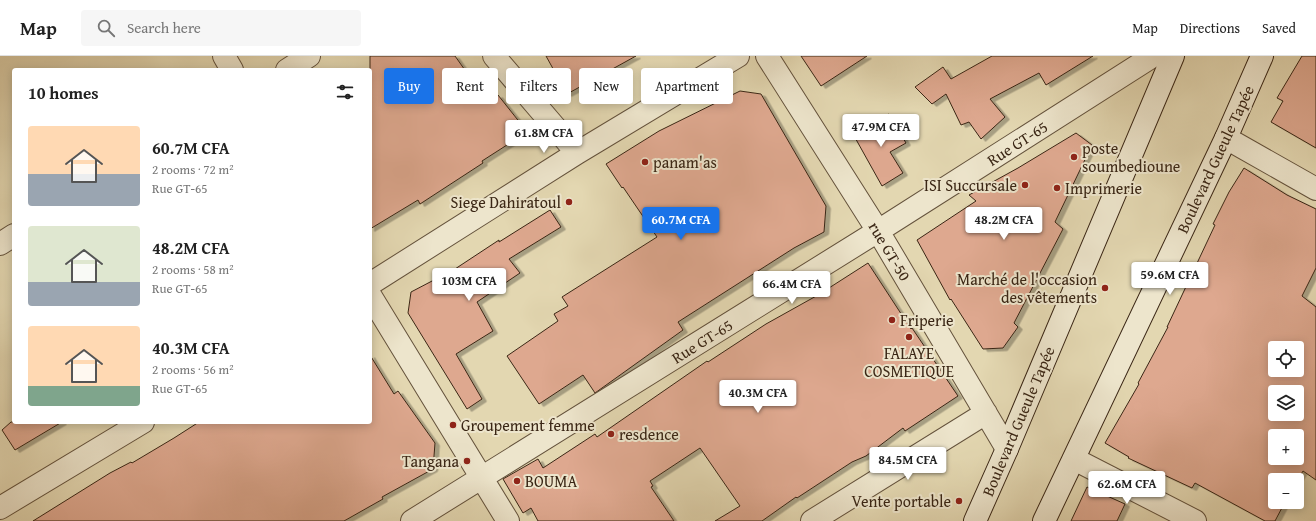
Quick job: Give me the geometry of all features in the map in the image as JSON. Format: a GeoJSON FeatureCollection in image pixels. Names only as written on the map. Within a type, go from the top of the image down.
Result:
{"type":"FeatureCollection","features":[{"type":"Feature","properties":{"kind":"street"},"geometry":{"type":"LineString","coordinates":[[224,56],[231,68]]}},
{"type":"Feature","properties":{"kind":"street"},"geometry":{"type":"LineString","coordinates":[[290,68],[309,56]]}},
{"type":"Feature","properties":{"kind":"street"},"geometry":{"type":"LineString","coordinates":[[494,56],[577,154]]}},
{"type":"Feature","properties":{"kind":"street"},"geometry":{"type":"LineString","coordinates":[[372,283],[577,154],[738,56]]}},
{"type":"Feature","properties":{"kind":"street","name":"rue GT-50"},"geometry":{"type":"LineString","coordinates":[[767,56],[878,231],[1007,449]]}},
{"type":"Feature","properties":{"kind":"street","name":"Rue GT-65"},"geometry":{"type":"LineString","coordinates":[[412,521],[878,231],[1152,56]]}},
{"type":"Feature","properties":{"kind":"street","name":"Boulevard Gueule Tapée"},"geometry":{"type":"LineString","coordinates":[[975,521],[1007,449],[1173,56]]}},
{"type":"Feature","properties":{"kind":"street","name":"Boulevard Gueule Tapée"},"geometry":{"type":"LineString","coordinates":[[1044,521],[1226,138],[1262,56]]}},
{"type":"Feature","properties":{"kind":"street"},"geometry":{"type":"LineString","coordinates":[[1226,138],[1316,189]]}},
{"type":"Feature","properties":{"kind":"street"},"geometry":{"type":"LineString","coordinates":[[0,244],[12,237]]}},
{"type":"Feature","properties":{"kind":"street"},"geometry":{"type":"LineString","coordinates":[[372,298],[508,521]]}},
{"type":"Feature","properties":{"kind":"street"},"geometry":{"type":"LineString","coordinates":[[812,521],[986,413]]}},
{"type":"Feature","properties":{"kind":"street"},"geometry":{"type":"LineString","coordinates":[[0,508],[140,424]]}},
{"type":"Feature","properties":{"kind":"street"},"geometry":{"type":"LineString","coordinates":[[1074,459],[1195,521]]}},
{"type":"Feature","properties":{"kind":"building"},"geometry":{"type":"Polygon","coordinates":[[[370,56],[455,56],[463,68],[442,68],[442,104],[498,104],[498,95],[521,124],[521,136],[420,204],[418,200],[372,228],[372,68],[370,68],[370,56]]]}},
{"type":"Feature","properties":{"kind":"building"},"geometry":{"type":"Polygon","coordinates":[[[546,56],[636,56],[614,68],[579,68],[579,87],[571,92],[571,68],[553,68],[546,56]]]}},
{"type":"Feature","properties":{"kind":"building"},"geometry":{"type":"Polygon","coordinates":[[[801,56],[867,56],[821,86],[801,56]]]}},
{"type":"Feature","properties":{"kind":"building"},"geometry":{"type":"Polygon","coordinates":[[[992,56],[1093,56],[1046,85],[1039,73],[990,99],[1005,117],[981,139],[969,122],[961,125],[946,94],[932,104],[915,87],[943,67],[951,79],[992,56]]]}},
{"type":"Feature","properties":{"kind":"building"},"geometry":{"type":"Polygon","coordinates":[[[1302,56],[1316,56],[1316,148],[1271,122],[1283,101],[1277,98],[1302,56]]]}},
{"type":"Feature","properties":{"kind":"building"},"geometry":{"type":"Polygon","coordinates":[[[740,91],[761,94],[826,206],[824,232],[794,248],[678,322],[683,330],[595,393],[583,375],[539,404],[507,356],[558,321],[554,314],[568,306],[562,297],[657,237],[606,164],[659,131],[714,104],[733,104],[733,94],[740,91]]]}},
{"type":"Feature","properties":{"kind":"building"},"geometry":{"type":"Polygon","coordinates":[[[889,114],[906,143],[890,152],[903,173],[882,186],[853,134],[889,114]]]}},
{"type":"Feature","properties":{"kind":"building"},"geometry":{"type":"Polygon","coordinates":[[[1076,133],[1092,145],[1055,222],[1063,229],[1014,323],[1018,327],[1003,348],[983,349],[951,299],[950,300],[917,240],[976,201],[969,195],[1018,168],[1076,133]]]}},
{"type":"Feature","properties":{"kind":"building"},"geometry":{"type":"Polygon","coordinates":[[[1244,168],[1287,195],[1316,209],[1316,268],[1302,296],[1316,307],[1316,480],[1303,471],[1302,473],[1268,473],[1268,509],[1281,509],[1275,521],[1265,521],[1195,483],[1192,488],[1128,458],[1129,457],[1105,443],[1139,384],[1138,383],[1168,327],[1215,225],[1213,224],[1229,192],[1244,168]]]}},
{"type":"Feature","properties":{"kind":"building"},"geometry":{"type":"Polygon","coordinates":[[[550,210],[561,227],[509,259],[520,273],[477,302],[493,331],[456,354],[482,399],[467,409],[408,313],[411,292],[455,269],[499,240],[499,242],[550,210]]]}},
{"type":"Feature","properties":{"kind":"building"},"geometry":{"type":"Polygon","coordinates":[[[868,263],[911,329],[912,328],[958,396],[905,431],[903,428],[866,456],[852,462],[797,498],[796,497],[762,521],[715,521],[740,506],[700,448],[650,481],[653,486],[651,487],[674,521],[538,521],[531,508],[523,513],[503,479],[538,459],[543,468],[595,434],[597,437],[707,361],[708,362],[766,324],[818,295],[868,263]]]}},
{"type":"Feature","properties":{"kind":"building"},"geometry":{"type":"Polygon","coordinates":[[[372,358],[394,394],[398,391],[435,443],[433,469],[382,497],[383,499],[344,521],[33,521],[110,473],[131,462],[132,463],[196,424],[372,424],[372,358]]]}},
{"type":"Feature","properties":{"kind":"building"},"geometry":{"type":"Polygon","coordinates":[[[11,422],[12,424],[59,424],[15,450],[2,430],[11,422]]]}},
{"type":"Feature","properties":{"kind":"building"},"geometry":{"type":"Polygon","coordinates":[[[1087,487],[1125,504],[1117,521],[1071,521],[1087,487]]]}},
{"type":"Feature","properties":{"kind":"place","name":"poste soumbedioune"},"geometry":{"type":"Point","coordinates":[1074,157]}},
{"type":"Feature","properties":{"kind":"place","name":"panam'as"},"geometry":{"type":"Point","coordinates":[645,162]}},
{"type":"Feature","properties":{"kind":"place","name":"ISI Succursale"},"geometry":{"type":"Point","coordinates":[1025,185]}},
{"type":"Feature","properties":{"kind":"place","name":"Imprimerie"},"geometry":{"type":"Point","coordinates":[1057,188]}},
{"type":"Feature","properties":{"kind":"place","name":"Siege Dahiratoul"},"geometry":{"type":"Point","coordinates":[569,202]}},
{"type":"Feature","properties":{"kind":"place","name":"Marché de l'occasion des vêtements"},"geometry":{"type":"Point","coordinates":[1105,288]}},
{"type":"Feature","properties":{"kind":"place","name":"Friperie"},"geometry":{"type":"Point","coordinates":[892,320]}},
{"type":"Feature","properties":{"kind":"place","name":"FALAYE COSMETIQUE"},"geometry":{"type":"Point","coordinates":[909,337]}},
{"type":"Feature","properties":{"kind":"place","name":"Groupement femme"},"geometry":{"type":"Point","coordinates":[453,425]}},
{"type":"Feature","properties":{"kind":"place","name":"resdence"},"geometry":{"type":"Point","coordinates":[611,434]}},
{"type":"Feature","properties":{"kind":"place","name":"Tangana"},"geometry":{"type":"Point","coordinates":[467,461]}},
{"type":"Feature","properties":{"kind":"place","name":"BOUMA"},"geometry":{"type":"Point","coordinates":[517,481]}},
{"type":"Feature","properties":{"kind":"place","name":"Vente portable"},"geometry":{"type":"Point","coordinates":[959,501]}}]}
